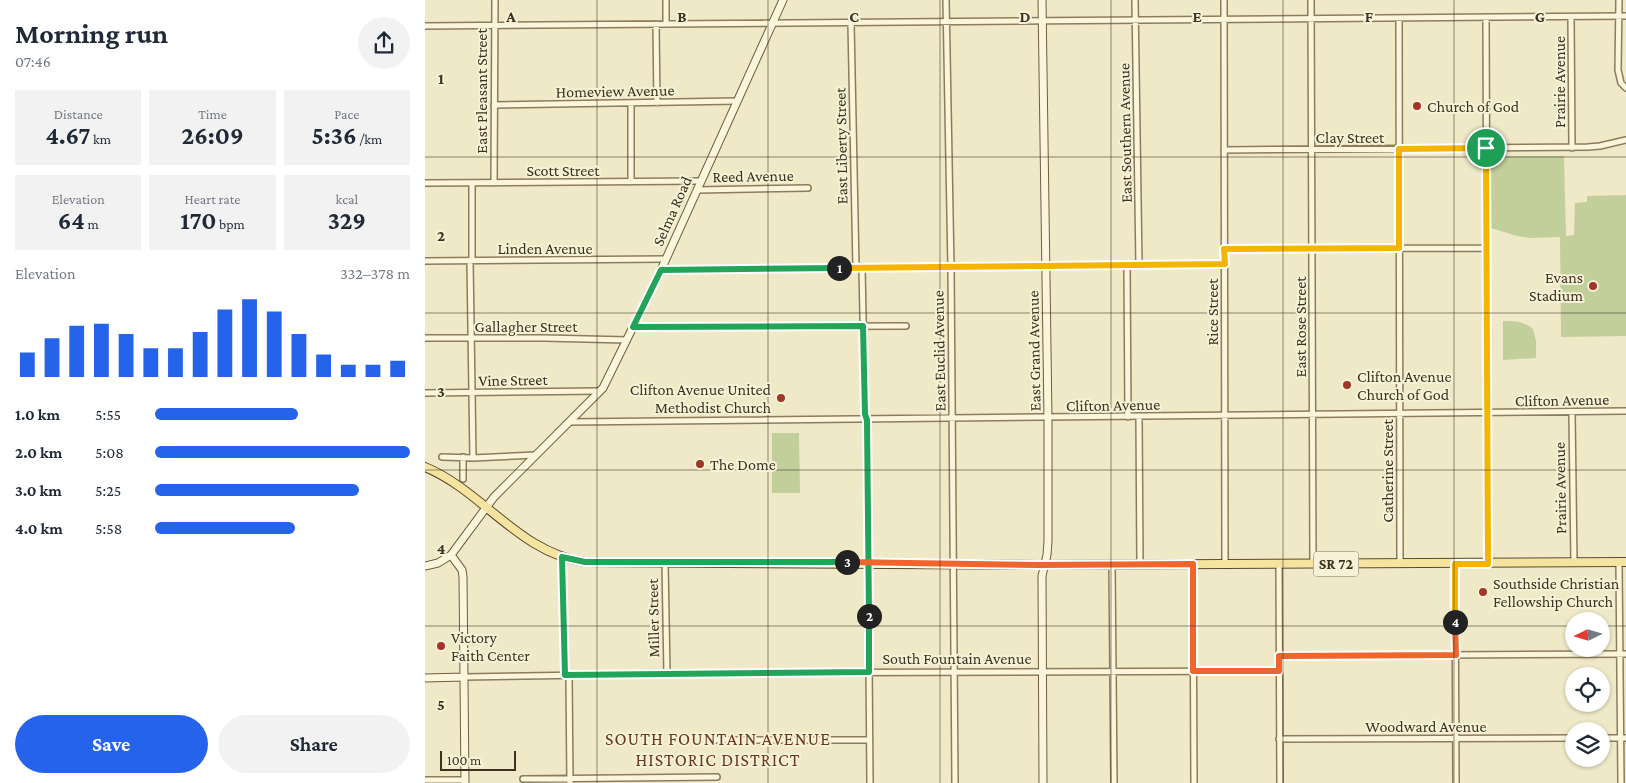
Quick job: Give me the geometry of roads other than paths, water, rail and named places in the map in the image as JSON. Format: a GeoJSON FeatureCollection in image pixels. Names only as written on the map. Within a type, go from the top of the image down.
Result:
{"type":"FeatureCollection","features":[{"type":"Feature","properties":{"kind":"main road","name":"SR 72"},"geometry":{"type":"LineString","coordinates":[[425,467],[438,473],[465,491],[529,541],[562,557],[585,562],[1488,564],[1623,562]]}},
{"type":"Feature","properties":{"kind":"street","name":"East Pleasant Street"},"geometry":{"type":"LineString","coordinates":[[495,0],[495,183]]}},
{"type":"Feature","properties":{"kind":"street"},"geometry":{"type":"LineString","coordinates":[[666,0],[666,24]]}},
{"type":"Feature","properties":{"kind":"street","name":"Selma Road"},"geometry":{"type":"LineString","coordinates":[[451,555],[485,507],[601,391],[666,260],[783,0]]}},
{"type":"Feature","properties":{"kind":"street","name":"East Euclid Avenue"},"geometry":{"type":"LineString","coordinates":[[946,0],[951,268],[955,783]]}},
{"type":"Feature","properties":{"kind":"street","name":"East Grand Avenue"},"geometry":{"type":"LineString","coordinates":[[1042,0],[1048,418],[1048,541],[1042,576],[1043,783]]}},
{"type":"Feature","properties":{"kind":"street","name":"East Southern Avenue"},"geometry":{"type":"LineString","coordinates":[[1135,0],[1139,266]]}},
{"type":"Feature","properties":{"kind":"street","name":"Rice Street"},"geometry":{"type":"LineString","coordinates":[[1224,0],[1225,564]]}},
{"type":"Feature","properties":{"kind":"street","name":"East Rose Street"},"geometry":{"type":"LineString","coordinates":[[1311,0],[1313,564]]}},
{"type":"Feature","properties":{"kind":"street"},"geometry":{"type":"LineString","coordinates":[[1619,0],[1618,70],[1624,86]]}},
{"type":"Feature","properties":{"kind":"street"},"geometry":{"type":"LineString","coordinates":[[425,26],[1626,16]]}},
{"type":"Feature","properties":{"kind":"street"},"geometry":{"type":"LineString","coordinates":[[1485,17],[1488,564]]}},
{"type":"Feature","properties":{"kind":"street","name":"Prairie Avenue"},"geometry":{"type":"LineString","coordinates":[[1571,17],[1572,148]]}},
{"type":"Feature","properties":{"kind":"street","name":"Catherine Street"},"geometry":{"type":"LineString","coordinates":[[1399,18],[1400,564]]}},
{"type":"Feature","properties":{"kind":"street","name":"East Liberty Street"},"geometry":{"type":"LineString","coordinates":[[851,23],[859,268],[863,326],[865,414],[867,420],[870,783]]}},
{"type":"Feature","properties":{"kind":"street"},"geometry":{"type":"LineString","coordinates":[[656,24],[657,103]]}},
{"type":"Feature","properties":{"kind":"street","name":"Homeview Avenue"},"geometry":{"type":"LineString","coordinates":[[494,105],[737,101]]}},
{"type":"Feature","properties":{"kind":"street"},"geometry":{"type":"LineString","coordinates":[[631,103],[631,182]]}},
{"type":"Feature","properties":{"kind":"street","name":"Clay Street"},"geometry":{"type":"LineString","coordinates":[[1224,150],[1572,148],[1600,146],[1626,140]]}},
{"type":"Feature","properties":{"kind":"street","name":"Scott Street"},"geometry":{"type":"LineString","coordinates":[[425,183],[701,181]]}},
{"type":"Feature","properties":{"kind":"street"},"geometry":{"type":"LineString","coordinates":[[472,183],[471,338],[473,458]]}},
{"type":"Feature","properties":{"kind":"street","name":"Reed Avenue"},"geometry":{"type":"LineString","coordinates":[[697,190],[808,188]]}},
{"type":"Feature","properties":{"kind":"street"},"geometry":{"type":"LineString","coordinates":[[1224,249],[1487,248]]}},
{"type":"Feature","properties":{"kind":"street","name":"Linden Avenue"},"geometry":{"type":"LineString","coordinates":[[425,261],[666,260]]}},
{"type":"Feature","properties":{"kind":"street"},"geometry":{"type":"LineString","coordinates":[[661,270],[1225,264]]}},
{"type":"Feature","properties":{"kind":"street"},"geometry":{"type":"LineString","coordinates":[[1127,266],[1128,417]]}},
{"type":"Feature","properties":{"kind":"street"},"geometry":{"type":"LineString","coordinates":[[633,327],[906,326]]}},
{"type":"Feature","properties":{"kind":"street","name":"Gallagher Street"},"geometry":{"type":"LineString","coordinates":[[425,338],[627,340]]}},
{"type":"Feature","properties":{"kind":"street","name":"Vine Street"},"geometry":{"type":"LineString","coordinates":[[425,393],[601,391]]}},
{"type":"Feature","properties":{"kind":"street","name":"Clifton Avenue"},"geometry":{"type":"LineString","coordinates":[[569,422],[1487,414],[1626,411]]}},
{"type":"Feature","properties":{"kind":"street","name":"Prairie Avenue"},"geometry":{"type":"LineString","coordinates":[[1572,413],[1574,563]]}},
{"type":"Feature","properties":{"kind":"street"},"geometry":{"type":"LineString","coordinates":[[1139,417],[1140,564]]}},
{"type":"Feature","properties":{"kind":"street"},"geometry":{"type":"LineString","coordinates":[[442,457],[473,458],[536,455]]}},
{"type":"Feature","properties":{"kind":"street"},"geometry":{"type":"LineString","coordinates":[[463,457],[463,479]]}},
{"type":"Feature","properties":{"kind":"street"},"geometry":{"type":"LineString","coordinates":[[425,566],[438,563],[451,555],[462,570],[465,781],[425,780]]}},
{"type":"Feature","properties":{"kind":"street"},"geometry":{"type":"LineString","coordinates":[[562,557],[570,781]]}},
{"type":"Feature","properties":{"kind":"street","name":"Miller Street"},"geometry":{"type":"LineString","coordinates":[[665,562],[667,674]]}},
{"type":"Feature","properties":{"kind":"street"},"geometry":{"type":"LineString","coordinates":[[1621,783],[1623,738],[1623,562]]}},
{"type":"Feature","properties":{"kind":"street"},"geometry":{"type":"LineString","coordinates":[[1112,564],[1114,783]]}},
{"type":"Feature","properties":{"kind":"street"},"geometry":{"type":"LineString","coordinates":[[1193,564],[1194,783]]}},
{"type":"Feature","properties":{"kind":"street"},"geometry":{"type":"LineString","coordinates":[[1279,564],[1279,783]]}},
{"type":"Feature","properties":{"kind":"street"},"geometry":{"type":"LineString","coordinates":[[1455,564],[1456,783]]}},
{"type":"Feature","properties":{"kind":"street"},"geometry":{"type":"LineString","coordinates":[[1279,656],[1623,654]]}},
{"type":"Feature","properties":{"kind":"street","name":"South Fountain Avenue"},"geometry":{"type":"LineString","coordinates":[[425,678],[869,672],[1279,671]]}},
{"type":"Feature","properties":{"kind":"street","name":"Woodward Avenue"},"geometry":{"type":"LineString","coordinates":[[1279,739],[1565,738]]}},
{"type":"Feature","properties":{"kind":"street"},"geometry":{"type":"LineString","coordinates":[[1610,738],[1623,738]]}},
{"type":"Feature","properties":{"kind":"street"},"geometry":{"type":"LineString","coordinates":[[717,740],[869,740]]}},
{"type":"Feature","properties":{"kind":"street"},"geometry":{"type":"LineString","coordinates":[[523,779],[570,781],[717,777]]}},
{"type":"Feature","properties":{"kind":"place","name":"Church of God"},"geometry":{"type":"Point","coordinates":[1417,106]}},
{"type":"Feature","properties":{"kind":"place","name":"Evans Stadium"},"geometry":{"type":"Point","coordinates":[1593,286]}},
{"type":"Feature","properties":{"kind":"place","name":"Clifton Avenue Church of God"},"geometry":{"type":"Point","coordinates":[1347,385]}},
{"type":"Feature","properties":{"kind":"place","name":"Clifton Avenue United Methodist Church"},"geometry":{"type":"Point","coordinates":[781,398]}},
{"type":"Feature","properties":{"kind":"place","name":"The Dome"},"geometry":{"type":"Point","coordinates":[700,464]}},
{"type":"Feature","properties":{"kind":"place","name":"Southside Christian Fellowship Church"},"geometry":{"type":"Point","coordinates":[1483,592]}},
{"type":"Feature","properties":{"kind":"place","name":"Victory Faith Center"},"geometry":{"type":"Point","coordinates":[441,646]}},
{"type":"Feature","properties":{"kind":"district","name":"SOUTH FOUNTAIN AVENUE HISTORIC DISTRICT"},"geometry":{"type":"Point","coordinates":[718,750]}}]}
